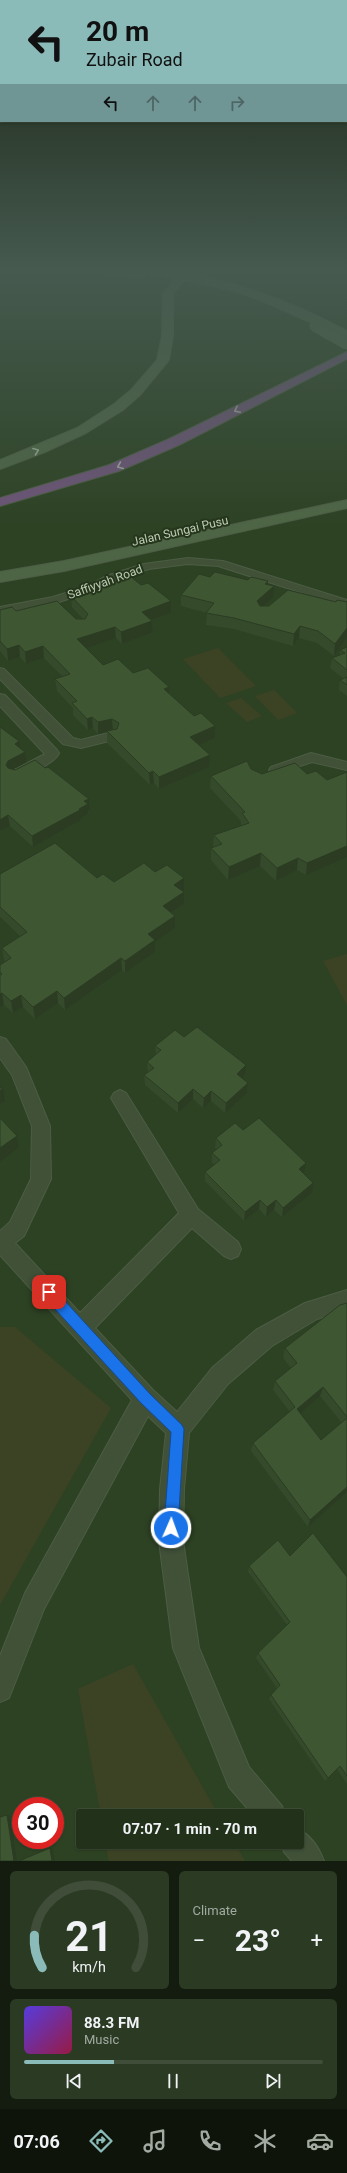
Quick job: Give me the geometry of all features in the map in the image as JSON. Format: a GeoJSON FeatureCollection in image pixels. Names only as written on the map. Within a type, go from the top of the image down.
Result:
{"type":"FeatureCollection","features":[{"type":"Feature","properties":{"kind":"highway"},"geometry":{"type":"LineString","coordinates":[[141,442],[322,355]]}},
{"type":"Feature","properties":{"kind":"highway"},"geometry":{"type":"LineString","coordinates":[[0,502],[121,465],[174,442],[347,355]]}},
{"type":"Feature","properties":{"kind":"highway"},"geometry":{"type":"LineString","coordinates":[[0,489],[94,461]]}},
{"type":"Feature","properties":{"kind":"main road"},"geometry":{"type":"LineString","coordinates":[[0,464],[48,447],[95,422],[127,402],[162,362],[164,355]]}},
{"type":"Feature","properties":{"kind":"main road","name":"Jalan Sungai Pusu"},"geometry":{"type":"LineString","coordinates":[[7,575],[64,566],[313,511],[342,503]]}},
{"type":"Feature","properties":{"kind":"main road","name":"Jalan Sungai Pusu"},"geometry":{"type":"LineString","coordinates":[[7,575],[59,558],[342,503]]}},
{"type":"Feature","properties":{"kind":"street","name":"Saffiyyah Road"},"geometry":{"type":"LineString","coordinates":[[0,611],[55,600],[92,588],[110,578],[148,566],[188,561],[219,563],[295,586],[347,604]]}},
{"type":"Feature","properties":{"kind":"street"},"geometry":{"type":"LineString","coordinates":[[284,595],[295,586]]}},
{"type":"Feature","properties":{"kind":"street","name":"Saffiyyah Road"},"geometry":{"type":"LineString","coordinates":[[55,600],[66,610]]}},
{"type":"Feature","properties":{"kind":"street"},"geometry":{"type":"LineString","coordinates":[[0,672],[68,741],[81,744],[112,736]]}},
{"type":"Feature","properties":{"kind":"street"},"geometry":{"type":"LineString","coordinates":[[0,698],[52,753],[51,756],[16,775]]}},
{"type":"Feature","properties":{"kind":"street"},"geometry":{"type":"LineString","coordinates":[[262,775],[311,758],[347,766]]}},
{"type":"Feature","properties":{"kind":"street"},"geometry":{"type":"LineString","coordinates":[[0,1044],[20,1072],[41,1126],[41,1179],[16,1229],[1,1242],[145,1398],[178,1429]]}},
{"type":"Feature","properties":{"kind":"street"},"geometry":{"type":"LineString","coordinates":[[120,1098],[191,1215],[231,1249]]}},
{"type":"Feature","properties":{"kind":"street"},"geometry":{"type":"LineString","coordinates":[[81,1327],[191,1215]]}},
{"type":"Feature","properties":{"kind":"street"},"geometry":{"type":"LineString","coordinates":[[266,1809],[239,1777],[186,1648],[171,1541],[172,1489],[178,1429],[220,1376],[264,1338],[312,1310],[347,1300]]}},
{"type":"Feature","properties":{"kind":"street"},"geometry":{"type":"LineString","coordinates":[[0,1689],[34,1602],[145,1398]]}},
{"type":"Feature","properties":{"kind":"street"},"geometry":{"type":"LineString","coordinates":[[300,1849],[310,1861]]}},
{"type":"Feature","properties":{"kind":"green space"},"geometry":{"type":"Polygon","coordinates":[[[218,648],[256,686],[220,698],[183,659],[218,648]]]}},
{"type":"Feature","properties":{"kind":"green space"},"geometry":{"type":"Polygon","coordinates":[[[274,690],[297,713],[278,720],[255,696],[274,690]]]}},
{"type":"Feature","properties":{"kind":"green space"},"geometry":{"type":"Polygon","coordinates":[[[241,698],[262,716],[247,722],[226,703],[241,698]]]}},
{"type":"Feature","properties":{"kind":"green space"},"geometry":{"type":"Polygon","coordinates":[[[347,954],[347,1005],[323,961],[347,954]]]}},
{"type":"Feature","properties":{"kind":"green space"},"geometry":{"type":"Polygon","coordinates":[[[0,1327],[15,1327],[111,1408],[0,1605],[0,1327]]]}},
{"type":"Feature","properties":{"kind":"green space"},"geometry":{"type":"Polygon","coordinates":[[[133,1664],[215,1809],[100,1809],[78,1689],[133,1664]]]}},
{"type":"Feature","properties":{"kind":"green space"},"geometry":{"type":"Polygon","coordinates":[[[106,1849],[238,1849],[245,1861],[109,1861],[106,1849]]]}},
{"type":"Feature","properties":{"kind":"building"},"geometry":{"type":"Polygon","coordinates":[[[215,572],[248,580],[251,577],[268,581],[265,584],[274,586],[257,601],[260,606],[269,606],[288,590],[336,602],[337,600],[347,602],[347,628],[335,644],[318,631],[300,626],[294,634],[234,618],[206,613],[214,603],[181,595],[199,574],[210,577],[215,572]]]}},
{"type":"Feature","properties":{"kind":"building"},"geometry":{"type":"Polygon","coordinates":[[[131,577],[141,585],[148,583],[171,601],[142,612],[152,621],[121,632],[115,627],[77,639],[103,665],[118,659],[133,673],[148,668],[169,687],[164,689],[194,716],[201,713],[215,726],[190,737],[210,755],[159,777],[153,771],[149,773],[107,731],[117,729],[119,723],[112,719],[98,722],[92,717],[87,719],[72,703],[77,701],[55,679],[70,674],[43,646],[25,652],[19,645],[7,649],[0,641],[0,610],[12,607],[16,611],[57,601],[76,619],[85,619],[88,614],[71,596],[131,577]]]}},
{"type":"Feature","properties":{"kind":"building"},"geometry":{"type":"Polygon","coordinates":[[[347,647],[347,670],[332,658],[345,653],[340,650],[347,647]]]}},
{"type":"Feature","properties":{"kind":"building"},"geometry":{"type":"Polygon","coordinates":[[[347,677],[347,685],[340,680],[347,677]]]}},
{"type":"Feature","properties":{"kind":"building"},"geometry":{"type":"Polygon","coordinates":[[[0,727],[19,741],[15,744],[25,752],[8,761],[6,765],[8,768],[15,770],[35,760],[45,768],[48,767],[89,799],[84,801],[88,804],[79,809],[80,810],[32,836],[8,815],[0,820],[0,727]]]}},
{"type":"Feature","properties":{"kind":"building"},"geometry":{"type":"Polygon","coordinates":[[[247,761],[251,769],[262,774],[295,763],[307,774],[316,771],[327,780],[347,772],[347,846],[307,863],[298,858],[277,868],[261,853],[229,867],[211,848],[222,844],[214,835],[249,823],[242,813],[245,812],[211,776],[247,761]]]}},
{"type":"Feature","properties":{"kind":"building"},"geometry":{"type":"Polygon","coordinates":[[[55,843],[97,878],[103,874],[114,882],[144,863],[155,872],[167,865],[184,878],[174,885],[184,892],[163,906],[175,916],[148,934],[155,940],[125,961],[121,958],[64,998],[57,991],[33,1007],[21,995],[11,1001],[2,993],[0,994],[0,975],[2,974],[0,972],[0,965],[11,958],[2,948],[27,932],[0,907],[0,874],[55,843]]]}},
{"type":"Feature","properties":{"kind":"building"},"geometry":{"type":"Polygon","coordinates":[[[197,1027],[246,1065],[237,1074],[248,1083],[226,1103],[211,1091],[204,1098],[193,1089],[178,1103],[144,1075],[154,1068],[147,1062],[161,1050],[155,1046],[175,1030],[184,1037],[197,1027]]]}},
{"type":"Feature","properties":{"kind":"building"},"geometry":{"type":"Polygon","coordinates":[[[0,1118],[17,1136],[0,1148],[0,1118]]]}},
{"type":"Feature","properties":{"kind":"building"},"geometry":{"type":"Polygon","coordinates":[[[259,1118],[306,1163],[299,1169],[313,1183],[283,1208],[276,1200],[267,1207],[260,1200],[245,1212],[205,1172],[220,1160],[212,1153],[222,1145],[216,1138],[235,1123],[243,1130],[259,1118]]]}},
{"type":"Feature","properties":{"kind":"building"},"geometry":{"type":"Polygon","coordinates":[[[347,1303],[347,1417],[323,1387],[297,1409],[321,1440],[347,1418],[347,1487],[310,1520],[253,1443],[295,1407],[275,1381],[297,1363],[285,1348],[340,1305],[347,1303]]]}},
{"type":"Feature","properties":{"kind":"building"},"geometry":{"type":"Polygon","coordinates":[[[313,1533],[347,1577],[347,1776],[340,1766],[328,1778],[271,1695],[280,1685],[258,1653],[290,1622],[249,1566],[278,1540],[290,1556],[313,1533]]]}},
{"type":"Feature","properties":{"kind":"building"},"geometry":{"type":"Polygon","coordinates":[[[7,1815],[14,1861],[0,1861],[0,1817],[7,1815]]]}},
{"type":"Feature","properties":{"kind":"building"},"geometry":{"type":"Polygon","coordinates":[[[48,1849],[50,1849],[52,1861],[19,1861],[48,1849]]]}},
{"type":"Feature","properties":{"kind":"route"},"geometry":{"type":"LineString","coordinates":[[49,1292],[145,1398],[178,1429],[172,1489],[171,1528]]}}]}
